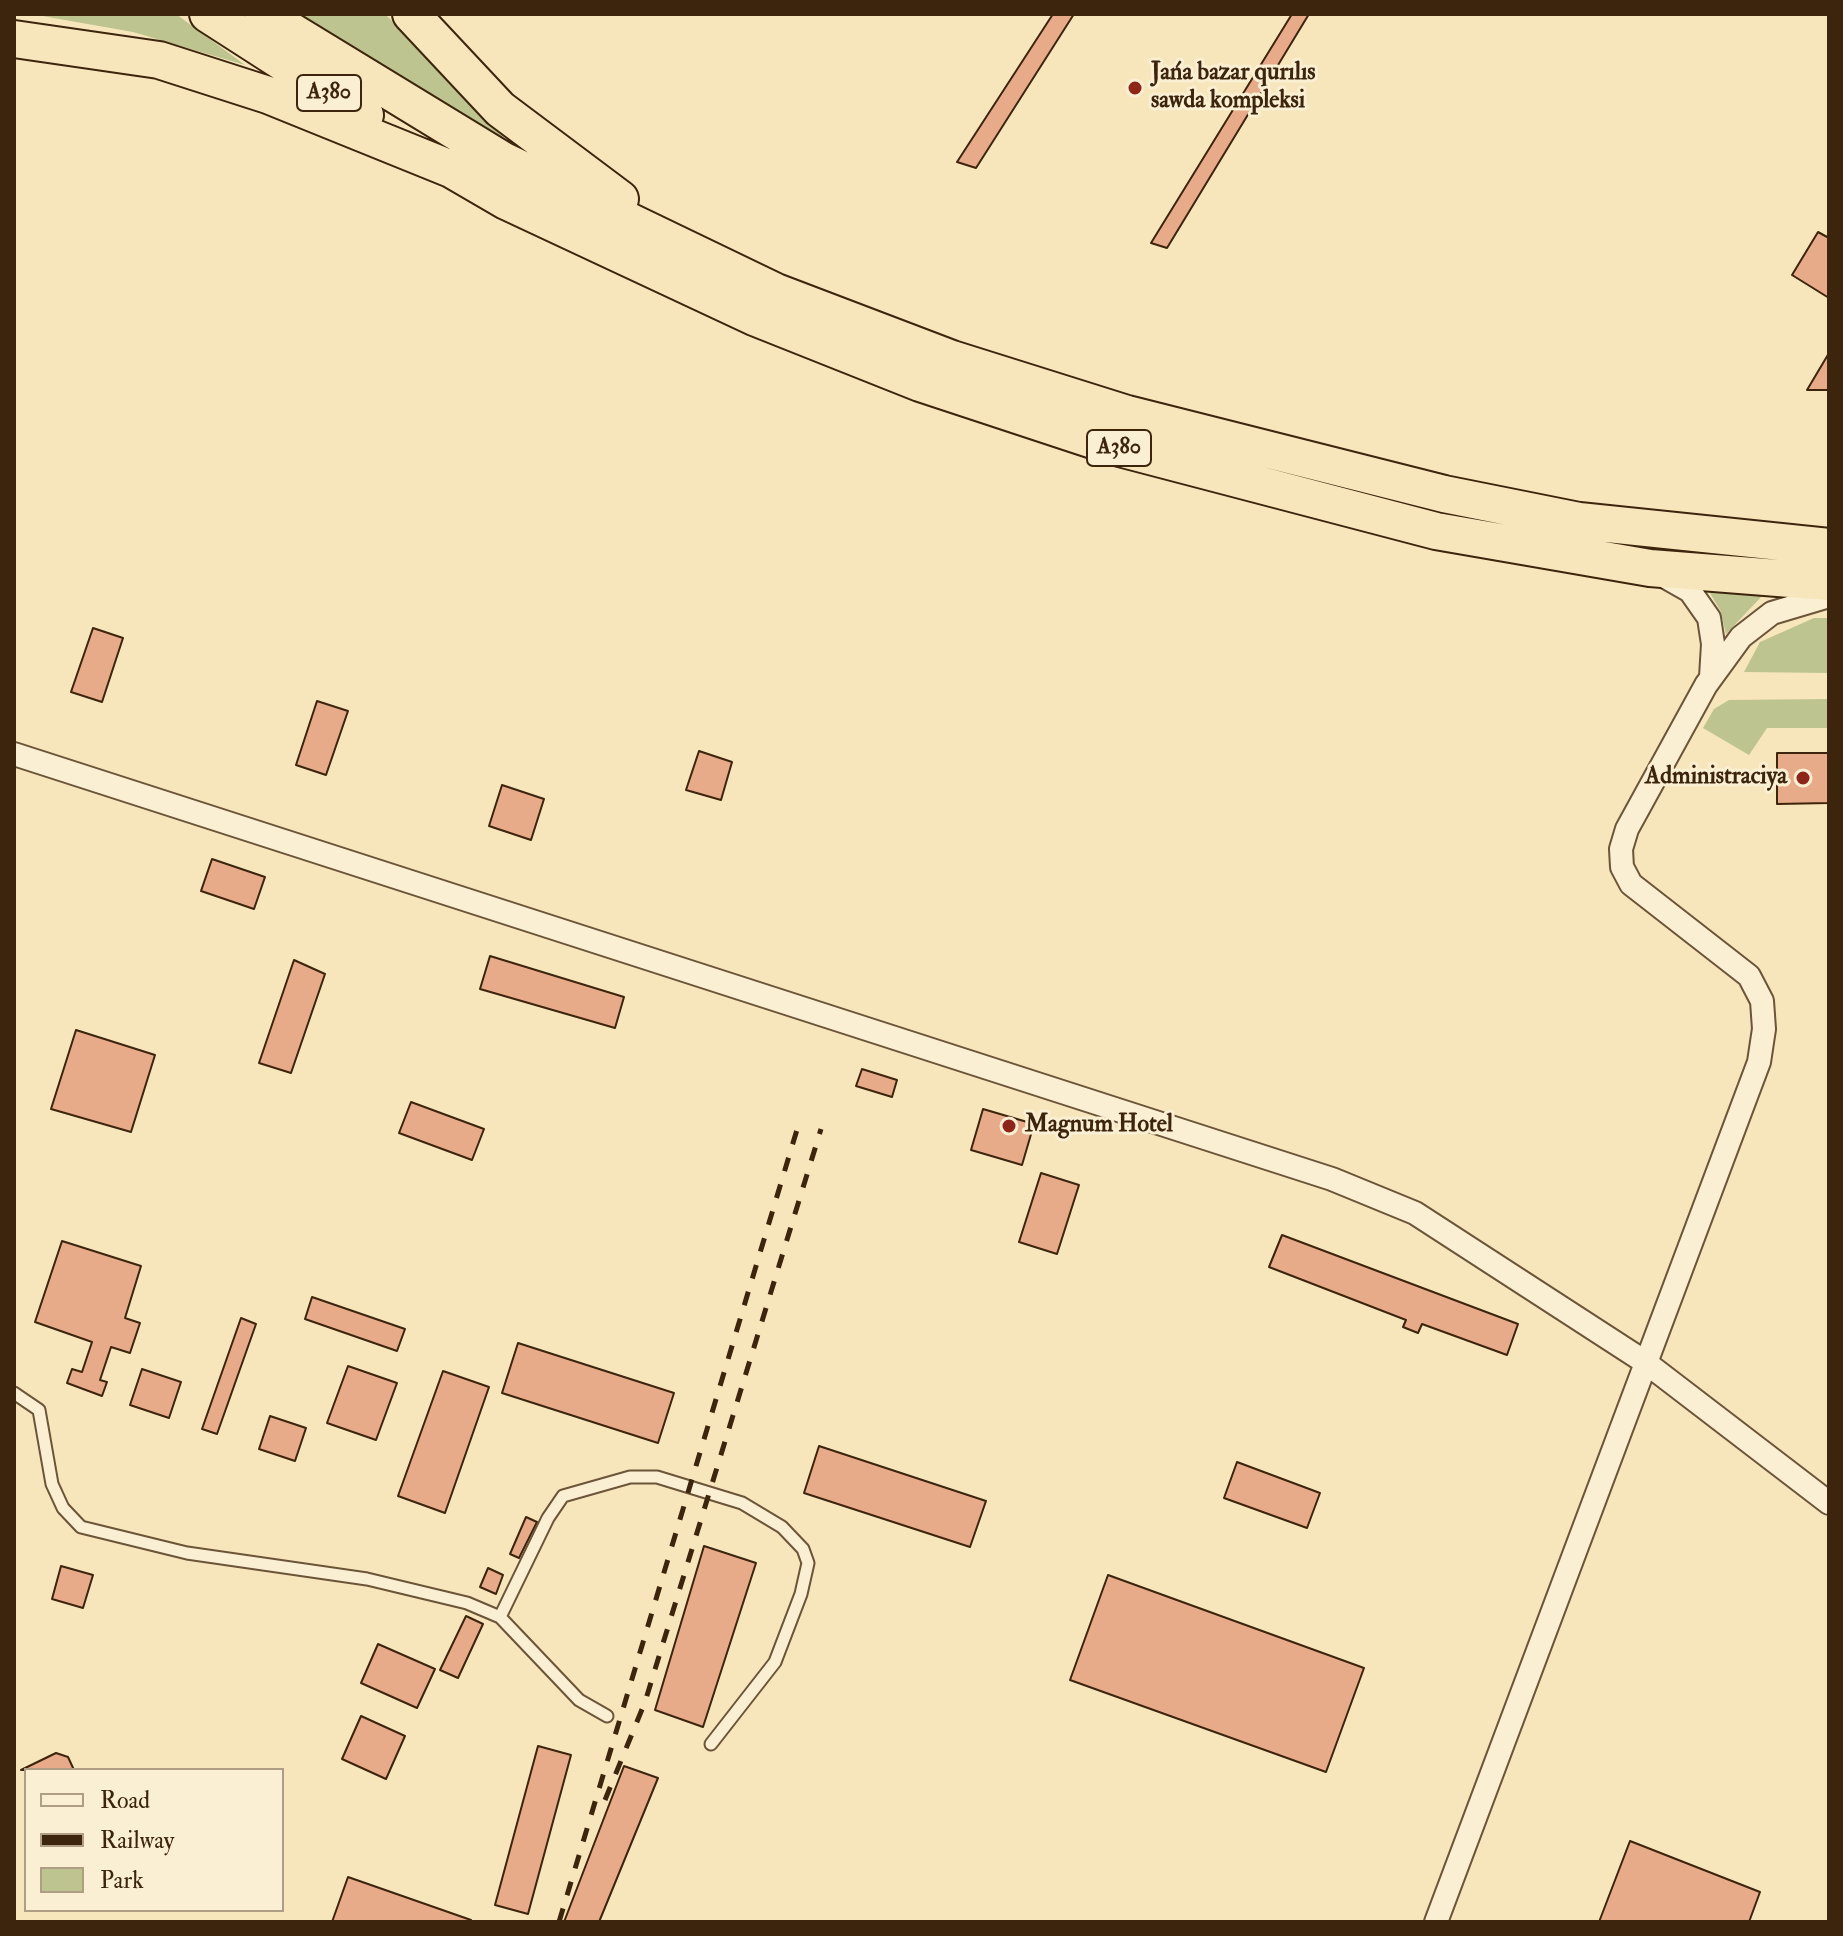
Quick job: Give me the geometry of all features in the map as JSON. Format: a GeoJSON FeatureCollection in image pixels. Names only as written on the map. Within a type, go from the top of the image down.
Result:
{"type":"FeatureCollection","features":[{"type":"Feature","properties":{"kind":"highway","name":"A380"},"geometry":{"type":"LineString","coordinates":[[208,14],[506,201],[754,317],[920,383],[1108,445],[1436,531],[1650,568],[1829,582]]}},
{"type":"Feature","properties":{"kind":"highway","name":"A380"},"geometry":{"type":"LineString","coordinates":[[263,14],[504,161],[776,292],[952,359],[1083,400],[1328,467],[1506,507],[1579,521],[1829,547]]}},
{"type":"Feature","properties":{"kind":"highway"},"geometry":{"type":"LineString","coordinates":[[411,14],[500,109],[543,144],[699,255]]}},
{"type":"Feature","properties":{"kind":"highway"},"geometry":{"type":"LineString","coordinates":[[14,39],[159,60],[268,95],[451,169]]}},
{"type":"Feature","properties":{"kind":"highway"},"geometry":{"type":"LineString","coordinates":[[1499,542],[1506,507]]}},
{"type":"Feature","properties":{"kind":"street"},"geometry":{"type":"LineString","coordinates":[[1650,568],[1690,591],[1709,618],[1713,644],[1711,677]]}},
{"type":"Feature","properties":{"kind":"street"},"geometry":{"type":"LineString","coordinates":[[1436,1922],[1759,1062],[1764,1029],[1762,1001],[1749,976],[1631,884],[1622,867],[1621,849],[1627,829],[1711,677],[1741,637],[1772,613],[1829,596]]}},
{"type":"Feature","properties":{"kind":"street"},"geometry":{"type":"LineString","coordinates":[[14,754],[1332,1179],[1415,1213],[1645,1362],[1829,1503]]}},
{"type":"Feature","properties":{"kind":"lane"},"geometry":{"type":"LineString","coordinates":[[14,1393],[39,1410],[52,1484],[63,1508],[81,1527],[187,1553],[367,1579],[467,1603],[500,1617],[579,1700],[607,1716]]}},
{"type":"Feature","properties":{"kind":"lane"},"geometry":{"type":"LineString","coordinates":[[500,1617],[548,1518],[563,1496],[630,1477],[657,1477],[742,1503],[782,1527],[803,1549],[808,1563],[801,1594],[775,1662],[711,1744]]}},
{"type":"Feature","properties":{"kind":"green space"},"geometry":{"type":"Polygon","coordinates":[[[31,14],[176,14],[245,65],[133,32],[31,14]]]}},
{"type":"Feature","properties":{"kind":"green space"},"geometry":{"type":"Polygon","coordinates":[[[295,14],[385,14],[500,127],[504,136],[495,141],[295,14]]]}},
{"type":"Feature","properties":{"kind":"green space"},"geometry":{"type":"Polygon","coordinates":[[[1707,588],[1763,595],[1726,634],[1720,610],[1707,588]]]}},
{"type":"Feature","properties":{"kind":"green space"},"geometry":{"type":"Polygon","coordinates":[[[1814,618],[1829,618],[1829,673],[1744,672],[1760,642],[1814,618]]]}},
{"type":"Feature","properties":{"kind":"green space"},"geometry":{"type":"Polygon","coordinates":[[[1829,699],[1829,728],[1767,728],[1749,755],[1703,728],[1714,709],[1729,700],[1829,699]]]}},
{"type":"Feature","properties":{"kind":"building"},"geometry":{"type":"Polygon","coordinates":[[[1053,14],[1074,14],[976,168],[957,162],[1053,14]]]}},
{"type":"Feature","properties":{"kind":"building"},"geometry":{"type":"Polygon","coordinates":[[[1292,14],[1309,14],[1167,248],[1151,243],[1292,14]]]}},
{"type":"Feature","properties":{"kind":"building"},"geometry":{"type":"Polygon","coordinates":[[[1818,232],[1829,238],[1829,298],[1792,275],[1818,232]]]}},
{"type":"Feature","properties":{"kind":"building"},"geometry":{"type":"Polygon","coordinates":[[[1829,353],[1829,390],[1807,390],[1829,353]]]}},
{"type":"Feature","properties":{"kind":"building"},"geometry":{"type":"Polygon","coordinates":[[[93,628],[123,638],[102,702],[71,692],[93,628]]]}},
{"type":"Feature","properties":{"kind":"building"},"geometry":{"type":"Polygon","coordinates":[[[317,701],[348,711],[326,775],[296,765],[317,701]]]}},
{"type":"Feature","properties":{"kind":"building"},"geometry":{"type":"Polygon","coordinates":[[[699,751],[732,762],[721,800],[686,790],[699,751]]]}},
{"type":"Feature","properties":{"kind":"building","name":"Administraciya"},"geometry":{"type":"Polygon","coordinates":[[[1777,753],[1829,753],[1829,803],[1777,804],[1777,753]]]}},
{"type":"Feature","properties":{"kind":"building"},"geometry":{"type":"Polygon","coordinates":[[[502,785],[544,799],[531,840],[489,826],[502,785]]]}},
{"type":"Feature","properties":{"kind":"building"},"geometry":{"type":"Polygon","coordinates":[[[212,859],[265,877],[254,909],[201,891],[212,859]]]}},
{"type":"Feature","properties":{"kind":"building"},"geometry":{"type":"Polygon","coordinates":[[[490,956],[624,997],[615,1028],[480,989],[490,956]]]}},
{"type":"Feature","properties":{"kind":"building"},"geometry":{"type":"Polygon","coordinates":[[[294,960],[325,974],[291,1073],[259,1063],[294,960]]]}},
{"type":"Feature","properties":{"kind":"building"},"geometry":{"type":"Polygon","coordinates":[[[76,1030],[155,1055],[131,1132],[51,1109],[76,1030]]]}},
{"type":"Feature","properties":{"kind":"building"},"geometry":{"type":"Polygon","coordinates":[[[862,1069],[897,1080],[892,1097],[856,1086],[862,1069]]]}},
{"type":"Feature","properties":{"kind":"building"},"geometry":{"type":"Polygon","coordinates":[[[411,1102],[484,1129],[472,1160],[399,1133],[411,1102]]]}},
{"type":"Feature","properties":{"kind":"building"},"geometry":{"type":"Polygon","coordinates":[[[983,1109],[1034,1124],[1022,1165],[971,1150],[983,1109]]]}},
{"type":"Feature","properties":{"kind":"building"},"geometry":{"type":"Polygon","coordinates":[[[1041,1173],[1079,1185],[1057,1254],[1019,1242],[1041,1173]]]}},
{"type":"Feature","properties":{"kind":"building"},"geometry":{"type":"Polygon","coordinates":[[[1282,1235],[1518,1324],[1507,1355],[1422,1324],[1418,1333],[1403,1327],[1406,1320],[1269,1267],[1282,1235]]]}},
{"type":"Feature","properties":{"kind":"building"},"geometry":{"type":"Polygon","coordinates":[[[62,1241],[141,1266],[125,1318],[140,1323],[130,1353],[111,1347],[100,1380],[107,1382],[102,1396],[67,1383],[72,1369],[82,1372],[92,1342],[35,1322],[62,1241]]]}},
{"type":"Feature","properties":{"kind":"building"},"geometry":{"type":"Polygon","coordinates":[[[312,1297],[405,1329],[397,1351],[305,1319],[312,1297]]]}},
{"type":"Feature","properties":{"kind":"building"},"geometry":{"type":"Polygon","coordinates":[[[241,1318],[256,1324],[217,1434],[202,1429],[241,1318]]]}},
{"type":"Feature","properties":{"kind":"building"},"geometry":{"type":"Polygon","coordinates":[[[518,1343],[674,1393],[658,1443],[502,1393],[518,1343]]]}},
{"type":"Feature","properties":{"kind":"building"},"geometry":{"type":"Polygon","coordinates":[[[348,1366],[397,1383],[376,1440],[327,1423],[348,1366]]]}},
{"type":"Feature","properties":{"kind":"building"},"geometry":{"type":"Polygon","coordinates":[[[142,1369],[181,1382],[169,1418],[130,1405],[142,1369]]]}},
{"type":"Feature","properties":{"kind":"building"},"geometry":{"type":"Polygon","coordinates":[[[443,1371],[489,1387],[445,1513],[398,1496],[443,1371]]]}},
{"type":"Feature","properties":{"kind":"building"},"geometry":{"type":"Polygon","coordinates":[[[270,1416],[306,1428],[295,1461],[259,1449],[270,1416]]]}},
{"type":"Feature","properties":{"kind":"building"},"geometry":{"type":"Polygon","coordinates":[[[819,1446],[986,1501],[970,1547],[804,1493],[819,1446]]]}},
{"type":"Feature","properties":{"kind":"building"},"geometry":{"type":"Polygon","coordinates":[[[1237,1462],[1320,1493],[1307,1528],[1224,1498],[1237,1462]]]}},
{"type":"Feature","properties":{"kind":"building"},"geometry":{"type":"Polygon","coordinates":[[[526,1517],[537,1522],[519,1558],[510,1554],[526,1517]]]}},
{"type":"Feature","properties":{"kind":"building"},"geometry":{"type":"Polygon","coordinates":[[[704,1546],[756,1563],[703,1727],[655,1710],[704,1546]]]}},
{"type":"Feature","properties":{"kind":"building"},"geometry":{"type":"Polygon","coordinates":[[[61,1566],[93,1575],[83,1608],[52,1599],[61,1566]]]}},
{"type":"Feature","properties":{"kind":"building"},"geometry":{"type":"Polygon","coordinates":[[[488,1568],[503,1575],[496,1594],[480,1587],[488,1568]]]}},
{"type":"Feature","properties":{"kind":"building"},"geometry":{"type":"Polygon","coordinates":[[[1108,1575],[1364,1668],[1326,1772],[1070,1680],[1108,1575]]]}},
{"type":"Feature","properties":{"kind":"building"},"geometry":{"type":"Polygon","coordinates":[[[466,1616],[483,1624],[458,1678],[440,1670],[466,1616]]]}},
{"type":"Feature","properties":{"kind":"building"},"geometry":{"type":"Polygon","coordinates":[[[378,1644],[435,1669],[417,1708],[361,1683],[378,1644]]]}},
{"type":"Feature","properties":{"kind":"building"},"geometry":{"type":"Polygon","coordinates":[[[361,1716],[405,1736],[386,1779],[342,1759],[361,1716]]]}},
{"type":"Feature","properties":{"kind":"building"},"geometry":{"type":"Polygon","coordinates":[[[538,1746],[571,1755],[528,1914],[495,1905],[538,1746]]]}},
{"type":"Feature","properties":{"kind":"building"},"geometry":{"type":"Polygon","coordinates":[[[56,1753],[68,1757],[73,1768],[25,1768],[56,1753]]]}},
{"type":"Feature","properties":{"kind":"building"},"geometry":{"type":"Polygon","coordinates":[[[624,1766],[658,1778],[599,1922],[564,1922],[624,1766]]]}},
{"type":"Feature","properties":{"kind":"building"},"geometry":{"type":"Polygon","coordinates":[[[1630,1841],[1760,1892],[1749,1922],[1599,1922],[1630,1841]]]}},
{"type":"Feature","properties":{"kind":"building"},"geometry":{"type":"Polygon","coordinates":[[[348,1877],[471,1920],[471,1922],[332,1922],[348,1877]]]}},
{"type":"Feature","properties":{"kind":"railway"},"geometry":{"type":"LineString","coordinates":[[559,1922],[799,1123]]}},
{"type":"Feature","properties":{"kind":"railway"},"geometry":{"type":"LineString","coordinates":[[605,1800],[645,1702],[821,1129]]}},
{"type":"Feature","properties":{"kind":"place","name":"Jańa bazar qurılıs sawda kompleksi"},"geometry":{"type":"Point","coordinates":[1135,88]}},
{"type":"Feature","properties":{"kind":"place","name":"Administraciya"},"geometry":{"type":"Point","coordinates":[1803,778]}},
{"type":"Feature","properties":{"kind":"place","name":"Magnum Hotel"},"geometry":{"type":"Point","coordinates":[1009,1126]}}]}
